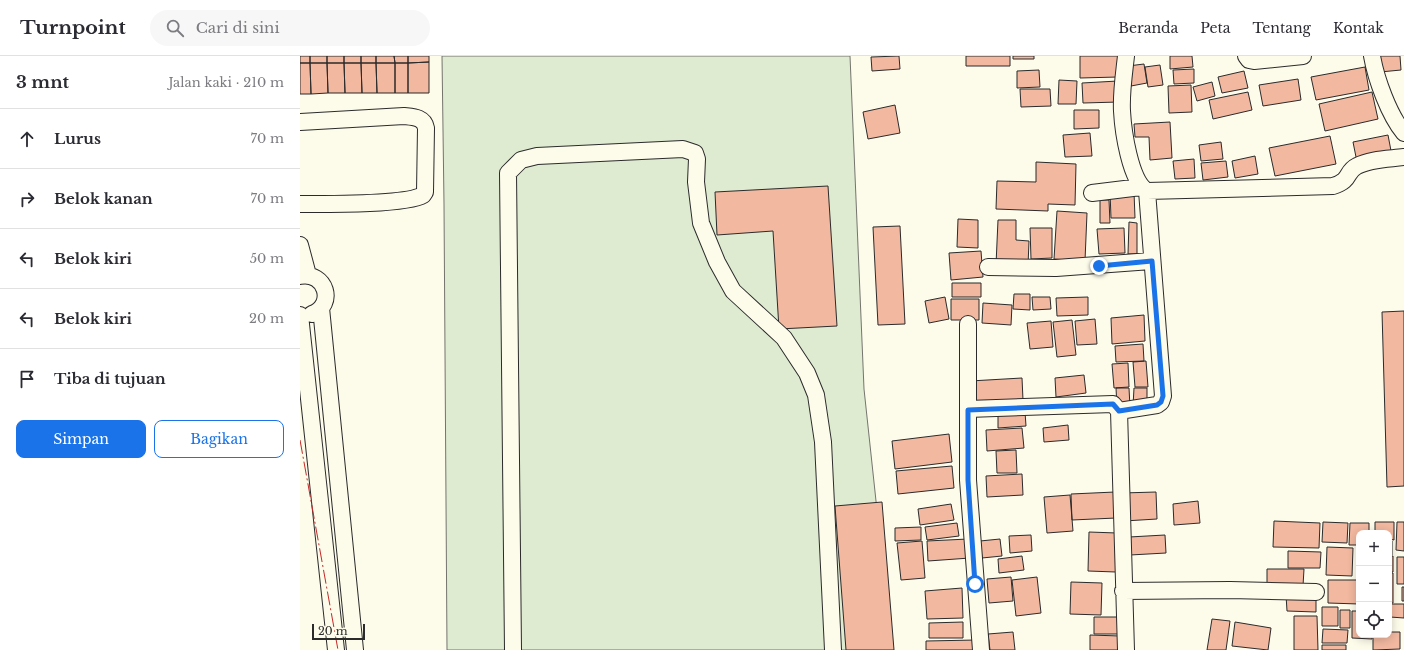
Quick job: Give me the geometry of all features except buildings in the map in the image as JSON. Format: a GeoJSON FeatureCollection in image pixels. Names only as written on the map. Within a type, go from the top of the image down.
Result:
{"type":"FeatureCollection","features":[{"type":"Feature","properties":{"kind":"street"},"geometry":{"type":"LineString","coordinates":[[1119,411],[1157,405],[1161,402],[1163,396],[1152,261],[1144,189],[1134,175],[1122,110],[1126,56]]}},
{"type":"Feature","properties":{"kind":"street"},"geometry":{"type":"LineString","coordinates":[[1246,56],[1249,60],[1254,61],[1303,56]]}},
{"type":"Feature","properties":{"kind":"street"},"geometry":{"type":"LineString","coordinates":[[1372,56],[1388,106],[1404,133]]}},
{"type":"Feature","properties":{"kind":"street"},"geometry":{"type":"LineString","coordinates":[[300,122],[404,116],[420,119],[423,121],[426,128],[425,192],[419,198],[394,201],[300,204]]}},
{"type":"Feature","properties":{"kind":"street"},"geometry":{"type":"LineString","coordinates":[[513,650],[508,173],[522,160],[537,156],[683,149],[695,153],[697,159],[696,182],[701,223],[717,262],[733,291],[784,338],[807,373],[816,395],[823,442],[833,650]]}},
{"type":"Feature","properties":{"kind":"street"},"geometry":{"type":"LineString","coordinates":[[1092,193],[1144,189],[1333,186],[1345,181],[1357,165],[1404,157]]}},
{"type":"Feature","properties":{"kind":"street"},"geometry":{"type":"LineString","coordinates":[[300,245],[304,275],[316,278],[324,288],[325,301],[321,308],[308,316],[300,315],[336,650]]}},
{"type":"Feature","properties":{"kind":"street"},"geometry":{"type":"LineString","coordinates":[[988,267],[1030,268],[1092,266],[1152,261]]}},
{"type":"Feature","properties":{"kind":"street"},"geometry":{"type":"LineString","coordinates":[[321,308],[355,650]]}},
{"type":"Feature","properties":{"kind":"street"},"geometry":{"type":"LineString","coordinates":[[968,324],[968,480],[981,650]]}},
{"type":"Feature","properties":{"kind":"street"},"geometry":{"type":"LineString","coordinates":[[968,410],[1113,404],[1119,411],[1123,591],[1126,650]]}},
{"type":"Feature","properties":{"kind":"street"},"geometry":{"type":"LineString","coordinates":[[1123,591],[1230,590],[1316,592]]}},
{"type":"Feature","properties":{"kind":"green space"},"geometry":{"type":"Polygon","coordinates":[[[442,56],[850,56],[864,389],[892,650],[447,650],[442,56]]]}},
{"type":"Feature","properties":{"kind":"power"},"geometry":{"type":"LineString","coordinates":[[300,440],[338,650]]}},
{"type":"Feature","properties":{"kind":"route"},"geometry":{"type":"LineString","coordinates":[[975,584],[968,480],[968,410],[1113,404],[1119,411],[1157,405],[1161,402],[1163,396],[1152,261],[1099,266]]}}]}
